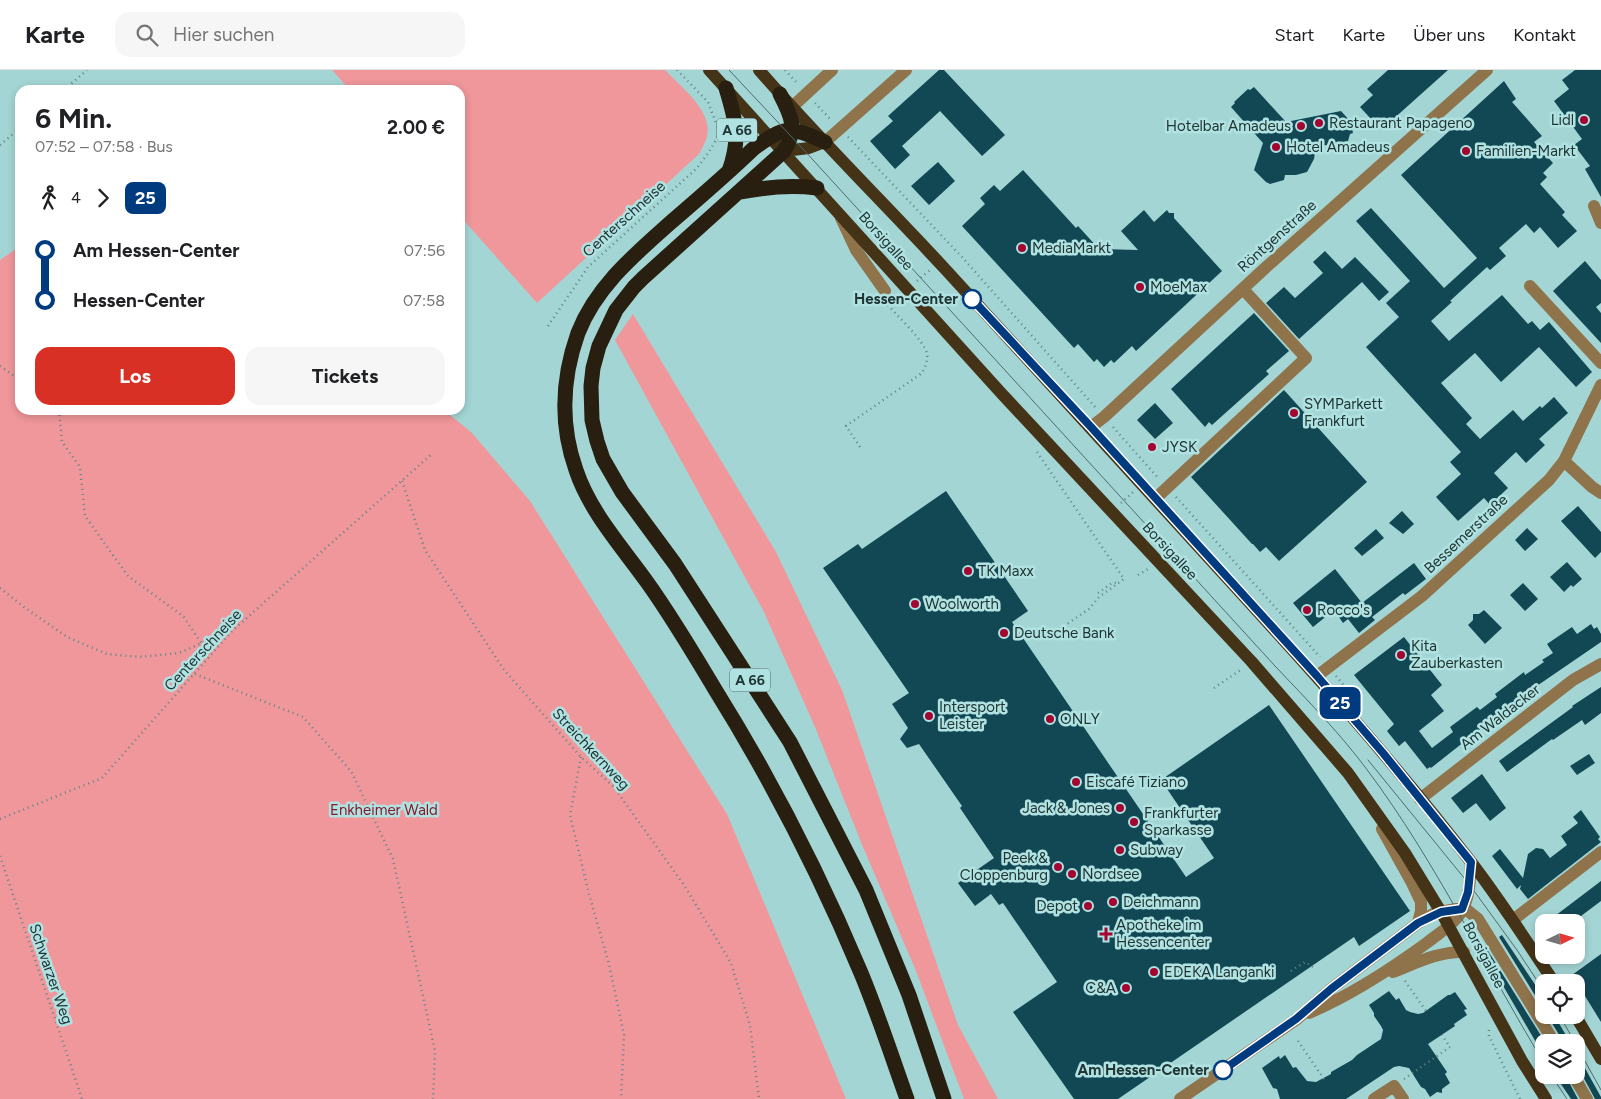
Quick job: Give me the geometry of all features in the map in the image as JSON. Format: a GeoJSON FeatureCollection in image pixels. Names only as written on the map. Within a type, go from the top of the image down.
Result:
{"type":"FeatureCollection","features":[{"type":"Feature","properties":{"kind":"highway","name":"A 66"},"geometry":{"type":"LineString","coordinates":[[726,88],[736,126],[735,154],[729,172]]}},
{"type":"Feature","properties":{"kind":"highway"},"geometry":{"type":"LineString","coordinates":[[780,94],[789,111],[792,130],[825,142]]}},
{"type":"Feature","properties":{"kind":"highway","name":"A 66"},"geometry":{"type":"LineString","coordinates":[[907,1099],[880,1021],[858,967],[816,873],[786,812],[739,728],[682,635],[589,499],[576,470],[570,449],[564,408],[567,376],[579,331],[592,306],[622,266],[754,149],[777,133],[792,130],[788,145],[784,151],[638,282],[616,310],[599,346],[593,368],[592,420],[603,459],[622,492],[675,564],[790,742],[866,890],[909,995],[944,1099]]}},
{"type":"Feature","properties":{"kind":"highway"},"geometry":{"type":"LineString","coordinates":[[739,193],[783,186],[817,188]]}},
{"type":"Feature","properties":{"kind":"main road","name":"Borsigallee"},"geometry":{"type":"LineString","coordinates":[[709,70],[1002,394],[1250,661],[1359,787],[1405,853],[1450,925],[1522,1061],[1546,1099]]}},
{"type":"Feature","properties":{"kind":"main road","name":"Borsigallee"},"geometry":{"type":"LineString","coordinates":[[759,70],[792,108],[947,271],[1091,427],[1317,676],[1471,862],[1549,974]]}},
{"type":"Feature","properties":{"kind":"main road"},"geometry":{"type":"LineString","coordinates":[[784,151],[809,148],[825,142]]}},
{"type":"Feature","properties":{"kind":"main road"},"geometry":{"type":"LineString","coordinates":[[1580,1024],[1601,1059]]}},
{"type":"Feature","properties":{"kind":"street"},"geometry":{"type":"LineString","coordinates":[[792,108],[832,70]]}},
{"type":"Feature","properties":{"kind":"street"},"geometry":{"type":"LineString","coordinates":[[825,142],[906,70]]}},
{"type":"Feature","properties":{"kind":"street","name":"Röntgenstraße"},"geometry":{"type":"LineString","coordinates":[[1091,427],[1487,70]]}},
{"type":"Feature","properties":{"kind":"street"},"geometry":{"type":"LineString","coordinates":[[1594,206],[1601,222]]}},
{"type":"Feature","properties":{"kind":"street"},"geometry":{"type":"LineString","coordinates":[[839,214],[856,250],[884,296]]}},
{"type":"Feature","properties":{"kind":"street"},"geometry":{"type":"LineString","coordinates":[[1530,286],[1601,363]]}},
{"type":"Feature","properties":{"kind":"street"},"geometry":{"type":"LineString","coordinates":[[1155,499],[1306,358],[1243,289]]}},
{"type":"Feature","properties":{"kind":"street","name":"Bessemerstraße"},"geometry":{"type":"LineString","coordinates":[[1317,676],[1422,596],[1549,480],[1564,461],[1601,385]]}},
{"type":"Feature","properties":{"kind":"street"},"geometry":{"type":"LineString","coordinates":[[1564,461],[1601,493]]}},
{"type":"Feature","properties":{"kind":"street","name":"Am Waldacker"},"geometry":{"type":"LineString","coordinates":[[1420,799],[1573,680],[1601,664]]}},
{"type":"Feature","properties":{"kind":"street"},"geometry":{"type":"LineString","coordinates":[[1359,787],[1421,902],[1418,923]]}},
{"type":"Feature","properties":{"kind":"street"},"geometry":{"type":"LineString","coordinates":[[1513,920],[1601,852]]}},
{"type":"Feature","properties":{"kind":"street"},"geometry":{"type":"LineString","coordinates":[[1299,1017],[1329,1004],[1368,982],[1450,925],[1462,909],[1468,892],[1471,862]]}},
{"type":"Feature","properties":{"kind":"street"},"geometry":{"type":"LineString","coordinates":[[1180,1099],[1299,1017],[1331,989],[1418,923],[1441,912],[1462,909],[1478,919],[1549,1034]]}},
{"type":"Feature","properties":{"kind":"street"},"geometry":{"type":"LineString","coordinates":[[1368,982],[1443,954],[1464,952]]}},
{"type":"Feature","properties":{"kind":"street"},"geometry":{"type":"LineString","coordinates":[[1578,1084],[1587,1099]]}},
{"type":"Feature","properties":{"kind":"street"},"geometry":{"type":"LineString","coordinates":[[1374,1099],[1394,1086],[1403,1099]]}},
{"type":"Feature","properties":{"kind":"path"},"geometry":{"type":"LineString","coordinates":[[70,85],[87,70]]}},
{"type":"Feature","properties":{"kind":"path","name":"Centerschneise"},"geometry":{"type":"LineString","coordinates":[[548,326],[588,267],[697,168],[720,133],[708,102],[677,70]]}},
{"type":"Feature","properties":{"kind":"path"},"geometry":{"type":"LineString","coordinates":[[0,145],[15,132]]}},
{"type":"Feature","properties":{"kind":"path"},"geometry":{"type":"LineString","coordinates":[[915,282],[931,269]]}},
{"type":"Feature","properties":{"kind":"path"},"geometry":{"type":"LineString","coordinates":[[860,447],[846,426],[922,373],[926,364],[927,355],[921,342],[884,296]]}},
{"type":"Feature","properties":{"kind":"path"},"geometry":{"type":"LineString","coordinates":[[0,366],[15,376]]}},
{"type":"Feature","properties":{"kind":"path"},"geometry":{"type":"LineString","coordinates":[[59,415],[62,442],[80,467],[84,516],[128,576],[183,616],[202,644]]}},
{"type":"Feature","properties":{"kind":"path"},"geometry":{"type":"LineString","coordinates":[[1037,452],[1124,579],[1099,597],[1089,610],[1052,635]]}},
{"type":"Feature","properties":{"kind":"path","name":"Centerschneise"},"geometry":{"type":"LineString","coordinates":[[0,819],[102,778],[232,631],[433,453]]}},
{"type":"Feature","properties":{"kind":"path","name":"Streichkernweg"},"geometry":{"type":"LineString","coordinates":[[402,481],[425,550],[504,670],[581,757],[613,786],[684,885],[731,963],[750,1025],[759,1099]]}},
{"type":"Feature","properties":{"kind":"path"},"geometry":{"type":"LineString","coordinates":[[1119,505],[1134,491]]}},
{"type":"Feature","properties":{"kind":"path"},"geometry":{"type":"LineString","coordinates":[[1138,575],[1150,568]]}},
{"type":"Feature","properties":{"kind":"path"},"geometry":{"type":"LineString","coordinates":[[1098,593],[1112,583],[1118,584]]}},
{"type":"Feature","properties":{"kind":"path"},"geometry":{"type":"LineString","coordinates":[[0,588],[67,637],[107,654],[140,657],[179,653],[232,631]]}},
{"type":"Feature","properties":{"kind":"path"},"geometry":{"type":"LineString","coordinates":[[1214,688],[1243,668]]}},
{"type":"Feature","properties":{"kind":"path"},"geometry":{"type":"LineString","coordinates":[[195,674],[303,717],[351,771],[393,859],[435,1051],[433,1099]]}},
{"type":"Feature","properties":{"kind":"path"},"geometry":{"type":"LineString","coordinates":[[581,757],[570,815],[589,894],[609,964],[624,1035],[621,1099]]}},
{"type":"Feature","properties":{"kind":"path","name":"Schwarzer Weg"},"geometry":{"type":"LineString","coordinates":[[0,856],[82,1099]]}},
{"type":"Feature","properties":{"kind":"path"},"geometry":{"type":"LineString","coordinates":[[1291,971],[1305,962],[1313,967]]}},
{"type":"Feature","properties":{"kind":"path"},"geometry":{"type":"LineString","coordinates":[[1405,981],[1426,1011]]}},
{"type":"Feature","properties":{"kind":"path"},"geometry":{"type":"LineString","coordinates":[[1394,1086],[1450,1047],[1442,1035]]}},
{"type":"Feature","properties":{"kind":"path"},"geometry":{"type":"LineString","coordinates":[[1490,1036],[1520,1099]]}},
{"type":"Feature","properties":{"kind":"path"},"geometry":{"type":"LineString","coordinates":[[1298,1042],[1324,1079]]}},
{"type":"Feature","properties":{"kind":"green space"},"geometry":{"type":"Polygon","coordinates":[[[332,70],[665,70],[701,109],[708,127],[707,136],[699,154],[537,303],[465,222],[465,85],[346,85],[332,70]]]}},
{"type":"Feature","properties":{"kind":"green space","name":"Enkheimer Wald"},"geometry":{"type":"Polygon","coordinates":[[[15,250],[15,415],[450,415],[472,433],[530,501],[727,814],[846,1099],[0,1099],[0,260],[15,250]]]}},
{"type":"Feature","properties":{"kind":"green space"},"geometry":{"type":"Polygon","coordinates":[[[633,314],[776,552],[842,690],[958,1025],[998,1099],[964,1099],[916,971],[863,847],[815,727],[764,612],[615,340],[633,314]]]}},
{"type":"Feature","properties":{"kind":"building"},"geometry":{"type":"Polygon","coordinates":[[[939,70],[944,70],[1005,135],[982,156],[940,111],[902,146],[910,155],[895,169],[870,141],[893,121],[888,116],[939,70]]]}},
{"type":"Feature","properties":{"kind":"building"},"geometry":{"type":"Polygon","coordinates":[[[1388,70],[1448,70],[1381,130],[1360,107],[1373,95],[1367,89],[1388,70]]]}},
{"type":"Feature","properties":{"kind":"building","name":"Lidl"},"geometry":{"type":"Polygon","coordinates":[[[1575,70],[1601,70],[1601,197],[1585,169],[1590,166],[1574,145],[1582,139],[1554,101],[1569,89],[1562,80],[1575,70]]]}},
{"type":"Feature","properties":{"kind":"building"},"geometry":{"type":"Polygon","coordinates":[[[1504,81],[1516,99],[1512,102],[1542,136],[1534,142],[1553,163],[1543,173],[1547,177],[1540,184],[1565,212],[1562,215],[1577,231],[1558,248],[1540,227],[1534,233],[1526,224],[1499,248],[1506,256],[1490,270],[1487,267],[1431,321],[1449,341],[1502,295],[1528,324],[1532,321],[1540,330],[1549,322],[1592,372],[1576,387],[1539,347],[1501,382],[1475,353],[1441,383],[1472,418],[1466,424],[1480,439],[1513,410],[1523,421],[1554,397],[1568,413],[1539,439],[1545,445],[1526,463],[1516,452],[1494,473],[1508,488],[1490,505],[1484,498],[1458,521],[1436,497],[1461,474],[1450,462],[1461,452],[1366,347],[1399,317],[1386,303],[1410,281],[1356,221],[1371,208],[1444,288],[1477,258],[1401,175],[1504,81]]]}},
{"type":"Feature","properties":{"kind":"building"},"geometry":{"type":"Polygon","coordinates":[[[1254,87],[1286,122],[1341,111],[1350,121],[1353,133],[1350,134],[1348,141],[1316,147],[1314,159],[1307,172],[1285,175],[1284,180],[1270,184],[1254,170],[1263,143],[1231,107],[1248,89],[1250,90],[1254,87]]]}},
{"type":"Feature","properties":{"kind":"building"},"geometry":{"type":"Polygon","coordinates":[[[938,162],[955,181],[929,205],[911,186],[938,162]]]}},
{"type":"Feature","properties":{"kind":"building"},"geometry":{"type":"Polygon","coordinates":[[[1023,170],[1076,228],[1078,226],[1099,249],[1138,250],[1121,231],[1144,210],[1154,222],[1167,210],[1169,213],[1174,213],[1174,218],[1222,271],[1136,351],[1132,346],[1114,363],[1111,360],[1104,367],[1097,359],[1094,362],[1078,344],[1074,348],[962,226],[985,204],[980,198],[994,185],[1000,191],[1023,170]]]}},
{"type":"Feature","properties":{"kind":"building"},"geometry":{"type":"Polygon","coordinates":[[[1325,251],[1342,269],[1355,257],[1389,292],[1379,301],[1362,282],[1299,339],[1266,303],[1284,287],[1295,298],[1323,273],[1313,262],[1325,251]]]}},
{"type":"Feature","properties":{"kind":"building"},"geometry":{"type":"Polygon","coordinates":[[[1585,261],[1601,280],[1601,303],[1596,307],[1601,313],[1601,343],[1553,291],[1585,261]]]}},
{"type":"Feature","properties":{"kind":"building"},"geometry":{"type":"Polygon","coordinates":[[[1254,313],[1289,351],[1266,371],[1269,374],[1212,425],[1209,422],[1205,427],[1171,389],[1254,313]]]}},
{"type":"Feature","properties":{"kind":"building"},"geometry":{"type":"Polygon","coordinates":[[[1284,390],[1367,482],[1279,561],[1266,547],[1260,552],[1191,477],[1284,390]]]}},
{"type":"Feature","properties":{"kind":"building"},"geometry":{"type":"Polygon","coordinates":[[[1155,403],[1173,423],[1155,439],[1137,420],[1155,403]]]}},
{"type":"Feature","properties":{"kind":"building"},"geometry":{"type":"Polygon","coordinates":[[[946,491],[1028,611],[1012,622],[1186,877],[1214,858],[1161,780],[1269,705],[1410,911],[1359,946],[1354,937],[1118,1099],[1074,1099],[1013,1012],[1057,982],[1003,903],[999,905],[991,894],[975,906],[958,883],[994,858],[960,808],[962,806],[919,744],[907,748],[900,739],[908,728],[892,704],[909,693],[823,568],[858,544],[862,549],[946,491]]]}},
{"type":"Feature","properties":{"kind":"building"},"geometry":{"type":"Polygon","coordinates":[[[1578,506],[1601,532],[1601,552],[1595,558],[1561,521],[1578,506]]]}},
{"type":"Feature","properties":{"kind":"building"},"geometry":{"type":"Polygon","coordinates":[[[1402,511],[1414,524],[1403,534],[1389,523],[1402,511]]]}},
{"type":"Feature","properties":{"kind":"building"},"geometry":{"type":"Polygon","coordinates":[[[1527,528],[1538,539],[1525,551],[1515,540],[1527,528]]]}},
{"type":"Feature","properties":{"kind":"building"},"geometry":{"type":"Polygon","coordinates":[[[1376,529],[1384,538],[1362,556],[1354,548],[1376,529]]]}},
{"type":"Feature","properties":{"kind":"building"},"geometry":{"type":"Polygon","coordinates":[[[1567,562],[1582,579],[1573,587],[1571,585],[1564,592],[1550,577],[1567,562]]]}},
{"type":"Feature","properties":{"kind":"building"},"geometry":{"type":"Polygon","coordinates":[[[1414,563],[1426,579],[1405,595],[1403,593],[1372,617],[1375,620],[1359,633],[1348,619],[1343,623],[1334,610],[1313,627],[1293,603],[1335,569],[1362,603],[1414,563]]]}},
{"type":"Feature","properties":{"kind":"building"},"geometry":{"type":"Polygon","coordinates":[[[1523,583],[1538,599],[1525,611],[1510,595],[1523,583]]]}},
{"type":"Feature","properties":{"kind":"building"},"geometry":{"type":"Polygon","coordinates":[[[1484,610],[1502,628],[1485,644],[1468,625],[1473,620],[1473,614],[1479,614],[1484,610]]]}},
{"type":"Feature","properties":{"kind":"building"},"geometry":{"type":"Polygon","coordinates":[[[1591,624],[1594,629],[1597,627],[1601,634],[1601,642],[1522,696],[1431,768],[1427,769],[1405,741],[1399,746],[1387,731],[1394,724],[1354,675],[1404,637],[1442,685],[1431,695],[1444,711],[1419,731],[1432,748],[1453,732],[1450,727],[1477,707],[1480,710],[1497,697],[1495,694],[1524,672],[1525,675],[1544,662],[1542,660],[1553,653],[1547,644],[1572,627],[1577,634],[1591,624]]]}},
{"type":"Feature","properties":{"kind":"building"},"geometry":{"type":"Polygon","coordinates":[[[1601,687],[1601,713],[1585,725],[1582,720],[1507,772],[1499,761],[1572,706],[1601,687]]]}},
{"type":"Feature","properties":{"kind":"building"},"geometry":{"type":"Polygon","coordinates":[[[1589,754],[1595,763],[1577,775],[1570,766],[1589,754]]]}},
{"type":"Feature","properties":{"kind":"building"},"geometry":{"type":"Polygon","coordinates":[[[1482,774],[1506,808],[1490,821],[1476,803],[1463,813],[1451,798],[1482,774]]]}},
{"type":"Feature","properties":{"kind":"building"},"geometry":{"type":"Polygon","coordinates":[[[1581,810],[1600,837],[1598,839],[1601,842],[1528,899],[1520,889],[1521,885],[1517,889],[1492,856],[1500,849],[1523,878],[1528,854],[1536,848],[1543,849],[1550,858],[1567,845],[1561,836],[1578,823],[1573,817],[1581,810]]]}},
{"type":"Feature","properties":{"kind":"building"},"geometry":{"type":"Polygon","coordinates":[[[1601,881],[1601,901],[1584,914],[1558,914],[1601,881]]]}},
{"type":"Feature","properties":{"kind":"building"},"geometry":{"type":"Polygon","coordinates":[[[1502,935],[1535,984],[1535,995],[1499,937],[1502,935]]]}},
{"type":"Feature","properties":{"kind":"building"},"geometry":{"type":"Polygon","coordinates":[[[1485,946],[1540,1034],[1535,1034],[1535,1041],[1481,948],[1485,946]]]}},
{"type":"Feature","properties":{"kind":"building"},"geometry":{"type":"Polygon","coordinates":[[[1601,954],[1601,1022],[1585,996],[1585,974],[1573,974],[1601,954]]]}},
{"type":"Feature","properties":{"kind":"building"},"geometry":{"type":"Polygon","coordinates":[[[1389,991],[1396,1000],[1399,998],[1406,1010],[1418,1014],[1423,1013],[1455,992],[1467,1009],[1464,1010],[1467,1015],[1454,1024],[1455,1026],[1428,1044],[1447,1072],[1445,1074],[1450,1083],[1442,1089],[1442,1093],[1437,1092],[1430,1097],[1409,1068],[1399,1066],[1394,1067],[1346,1099],[1280,1099],[1277,1089],[1273,1088],[1262,1068],[1279,1056],[1280,1059],[1285,1055],[1293,1068],[1296,1067],[1307,1081],[1316,1082],[1331,1074],[1331,1072],[1352,1060],[1381,1039],[1383,1030],[1369,1005],[1389,991]]]}},
{"type":"Feature","properties":{"kind":"building"},"geometry":{"type":"Polygon","coordinates":[[[1552,1024],[1559,1024],[1565,1034],[1559,1034],[1552,1024]]]}},
{"type":"Feature","properties":{"kind":"building"},"geometry":{"type":"Polygon","coordinates":[[[1585,1068],[1601,1097],[1601,1099],[1595,1099],[1585,1080],[1585,1068]]]}},
{"type":"Feature","properties":{"kind":"building"},"geometry":{"type":"Polygon","coordinates":[[[1561,1084],[1570,1084],[1578,1099],[1571,1099],[1561,1084]]]}},
{"type":"Feature","properties":{"kind":"tram line"},"geometry":{"type":"LineString","coordinates":[[729,70],[1346,743],[1368,771],[1416,841],[1535,1048]]}},
{"type":"Feature","properties":{"kind":"tram line"},"geometry":{"type":"LineString","coordinates":[[1368,760],[1469,884],[1535,977]]}},
{"type":"Feature","properties":{"kind":"tram line"},"geometry":{"type":"LineString","coordinates":[[1564,1024],[1570,1034]]}},
{"type":"Feature","properties":{"kind":"tram line"},"geometry":{"type":"LineString","coordinates":[[1585,1061],[1601,1090]]}},
{"type":"Feature","properties":{"kind":"tram line"},"geometry":{"type":"LineString","coordinates":[[1557,1084],[1567,1099]]}},
{"type":"Feature","properties":{"kind":"bus line","name":"25"},"geometry":{"type":"LineString","coordinates":[[972,299],[1317,676],[1383,753],[1471,862],[1470,884],[1465,905],[1462,909],[1431,915],[1418,923],[1331,989],[1296,1019],[1223,1070]]}},
{"type":"Feature","properties":{"kind":"place","name":"Lidl"},"geometry":{"type":"Point","coordinates":[1584,120]}},
{"type":"Feature","properties":{"kind":"place","name":"Restaurant Papageno"},"geometry":{"type":"Point","coordinates":[1319,123]}},
{"type":"Feature","properties":{"kind":"place","name":"Hotelbar Amadeus"},"geometry":{"type":"Point","coordinates":[1301,126]}},
{"type":"Feature","properties":{"kind":"place","name":"Hotel Amadeus"},"geometry":{"type":"Point","coordinates":[1276,147]}},
{"type":"Feature","properties":{"kind":"place","name":"Familien-Markt"},"geometry":{"type":"Point","coordinates":[1466,151]}},
{"type":"Feature","properties":{"kind":"place","name":"MediaMarkt"},"geometry":{"type":"Point","coordinates":[1022,248]}},
{"type":"Feature","properties":{"kind":"place","name":"MoeMax"},"geometry":{"type":"Point","coordinates":[1140,287]}},
{"type":"Feature","properties":{"kind":"place","name":"Hessen-Center"},"geometry":{"type":"Point","coordinates":[972,299]}},
{"type":"Feature","properties":{"kind":"place","name":"SYMParkett Frankfurt"},"geometry":{"type":"Point","coordinates":[1294,413]}},
{"type":"Feature","properties":{"kind":"place","name":"JYSK"},"geometry":{"type":"Point","coordinates":[1152,447]}},
{"type":"Feature","properties":{"kind":"place","name":"TK Maxx"},"geometry":{"type":"Point","coordinates":[968,571]}},
{"type":"Feature","properties":{"kind":"place","name":"Woolworth"},"geometry":{"type":"Point","coordinates":[915,604]}},
{"type":"Feature","properties":{"kind":"place","name":"Rocco's"},"geometry":{"type":"Point","coordinates":[1307,610]}},
{"type":"Feature","properties":{"kind":"place","name":"Deutsche Bank"},"geometry":{"type":"Point","coordinates":[1004,633]}},
{"type":"Feature","properties":{"kind":"place","name":"Kita Zauberkasten"},"geometry":{"type":"Point","coordinates":[1401,655]}},
{"type":"Feature","properties":{"kind":"place","name":"Intersport Leister"},"geometry":{"type":"Point","coordinates":[929,716]}},
{"type":"Feature","properties":{"kind":"place","name":"ONLY"},"geometry":{"type":"Point","coordinates":[1050,719]}},
{"type":"Feature","properties":{"kind":"place","name":"Eiscafé Tiziano"},"geometry":{"type":"Point","coordinates":[1076,782]}},
{"type":"Feature","properties":{"kind":"place","name":"Jack & Jones"},"geometry":{"type":"Point","coordinates":[1120,808]}},
{"type":"Feature","properties":{"kind":"place","name":"Frankfurter Sparkasse"},"geometry":{"type":"Point","coordinates":[1134,822]}},
{"type":"Feature","properties":{"kind":"place","name":"Subway"},"geometry":{"type":"Point","coordinates":[1120,850]}},
{"type":"Feature","properties":{"kind":"place","name":"Peek & Cloppenburg"},"geometry":{"type":"Point","coordinates":[1058,867]}},
{"type":"Feature","properties":{"kind":"place","name":"Nordsee"},"geometry":{"type":"Point","coordinates":[1072,874]}},
{"type":"Feature","properties":{"kind":"place","name":"Deichmann"},"geometry":{"type":"Point","coordinates":[1113,902]}},
{"type":"Feature","properties":{"kind":"place","name":"Depot"},"geometry":{"type":"Point","coordinates":[1088,906]}},
{"type":"Feature","properties":{"kind":"place","name":"Apotheke im Hessencenter"},"geometry":{"type":"Point","coordinates":[1106,934]}},
{"type":"Feature","properties":{"kind":"place","name":"EDEKA Langanki"},"geometry":{"type":"Point","coordinates":[1154,972]}},
{"type":"Feature","properties":{"kind":"place","name":"C&A"},"geometry":{"type":"Point","coordinates":[1126,988]}},
{"type":"Feature","properties":{"kind":"place","name":"Am Hessen-Center"},"geometry":{"type":"Point","coordinates":[1223,1070]}}]}
